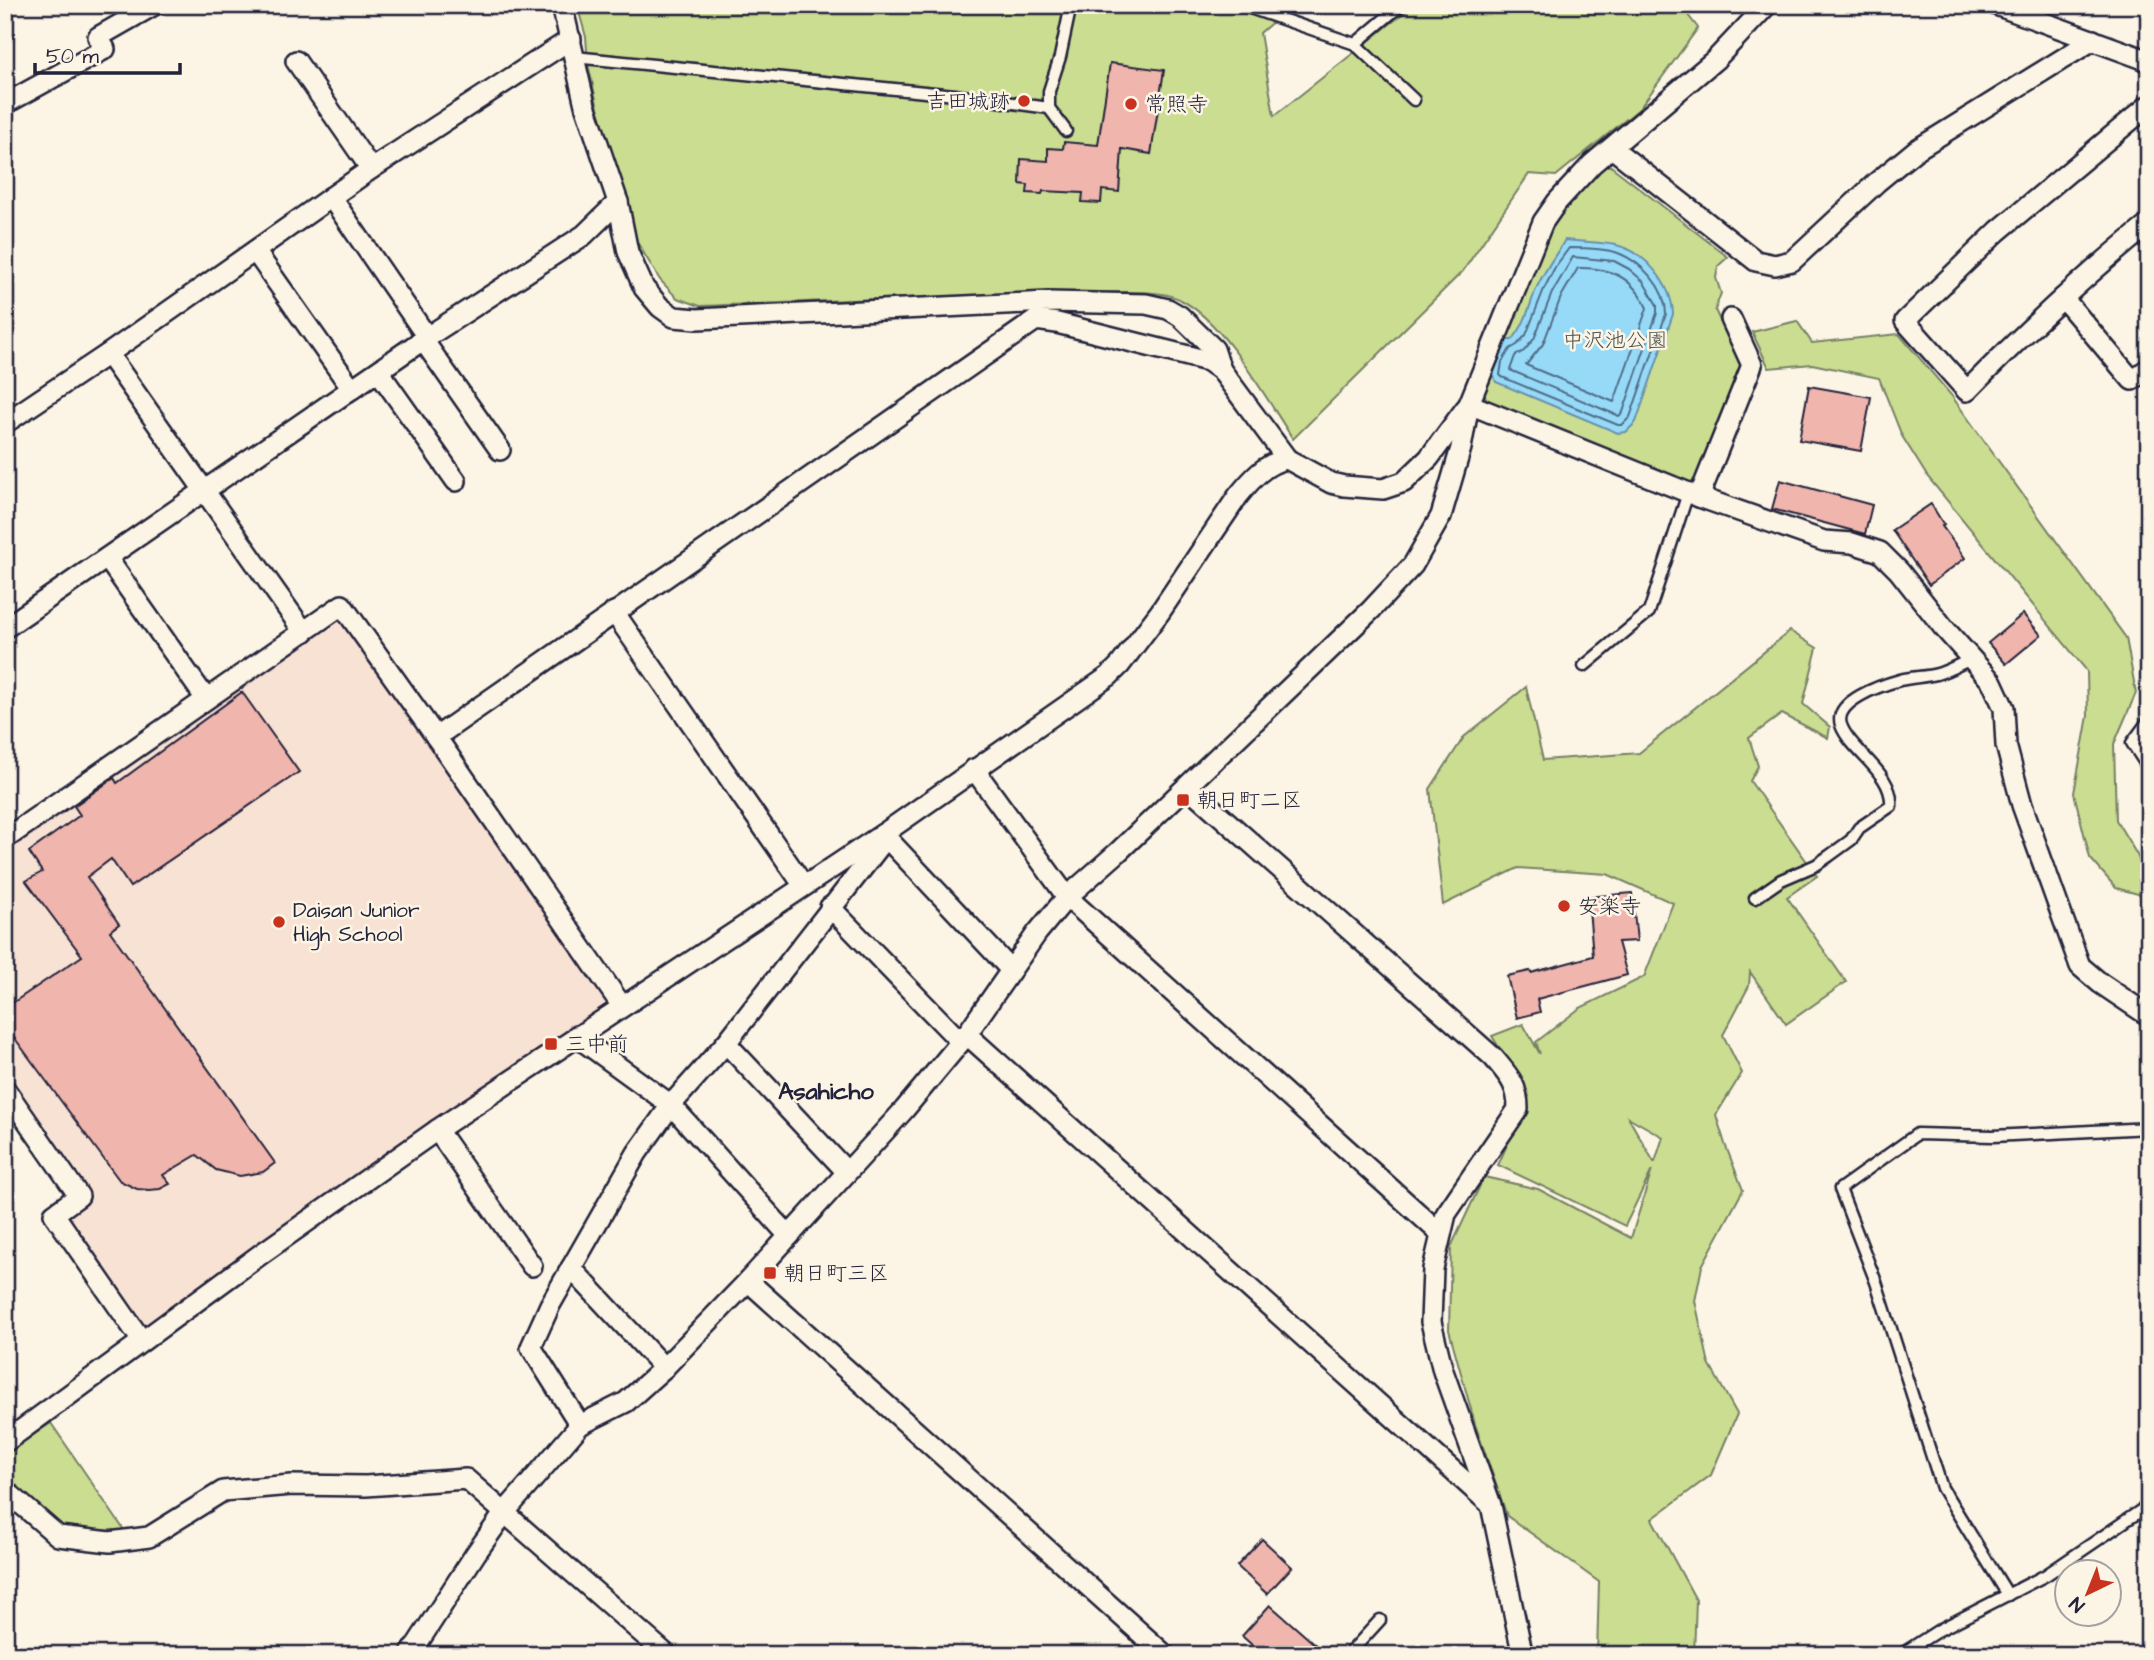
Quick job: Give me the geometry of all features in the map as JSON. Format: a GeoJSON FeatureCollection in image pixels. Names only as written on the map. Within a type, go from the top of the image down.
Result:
{"type":"FeatureCollection","features":[{"type":"Feature","properties":{"kind":"street"},"geometry":{"type":"LineString","coordinates":[[5,104],[104,49],[98,37],[154,5]]}},
{"type":"Feature","properties":{"kind":"street"},"geometry":{"type":"LineString","coordinates":[[562,5],[585,105],[618,202],[628,252],[644,288],[660,307],[674,317],[697,319],[1048,302],[1146,304],[1168,309],[1180,316],[1214,349],[1221,370],[1287,459],[1331,483],[1344,486],[1383,489],[1404,482],[1429,458],[1469,404]]}},
{"type":"Feature","properties":{"kind":"street"},"geometry":{"type":"LineString","coordinates":[[410,1655],[475,1553],[505,1513],[580,1425],[626,1402],[664,1368],[748,1281],[904,1110],[964,1038],[1037,933],[1067,897],[1188,787],[1371,610],[1413,565],[1441,516],[1461,448],[1469,404],[1544,222],[1557,202],[1592,164],[1716,59],[1768,5]]}},
{"type":"Feature","properties":{"kind":"street"},"geometry":{"type":"LineString","coordinates":[[1996,5],[2149,61]]}},
{"type":"Feature","properties":{"kind":"street"},"geometry":{"type":"LineString","coordinates":[[1612,148],[1756,261],[1775,265],[1792,261],[1877,182],[1916,150],[2093,40]]}},
{"type":"Feature","properties":{"kind":"street"},"geometry":{"type":"LineString","coordinates":[[5,424],[371,169],[572,48]]}},
{"type":"Feature","properties":{"kind":"street"},"geometry":{"type":"LineString","coordinates":[[296,61],[371,169]]}},
{"type":"Feature","properties":{"kind":"street"},"geometry":{"type":"LineString","coordinates":[[2149,105],[1998,231],[1905,321],[1967,391],[2028,329],[2149,224]]}},
{"type":"Feature","properties":{"kind":"street"},"geometry":{"type":"LineString","coordinates":[[331,197],[500,450]]}},
{"type":"Feature","properties":{"kind":"street"},"geometry":{"type":"LineString","coordinates":[[5,628],[425,339],[584,235],[618,202]]}},
{"type":"Feature","properties":{"kind":"street"},"geometry":{"type":"LineString","coordinates":[[255,251],[352,389]]}},
{"type":"Feature","properties":{"kind":"street"},"geometry":{"type":"LineString","coordinates":[[2063,298],[2132,380],[2149,368]]}},
{"type":"Feature","properties":{"kind":"street"},"geometry":{"type":"LineString","coordinates":[[1694,495],[1752,365],[1731,319]]}},
{"type":"Feature","properties":{"kind":"street"},"geometry":{"type":"LineString","coordinates":[[436,737],[1036,320],[1208,361],[1221,370]]}},
{"type":"Feature","properties":{"kind":"street"},"geometry":{"type":"LineString","coordinates":[[108,354],[304,632]]}},
{"type":"Feature","properties":{"kind":"street"},"geometry":{"type":"LineString","coordinates":[[379,372],[456,481]]}},
{"type":"Feature","properties":{"kind":"street"},"geometry":{"type":"LineString","coordinates":[[1469,404],[1694,495],[1824,541],[1852,543],[1880,552],[1992,682],[2004,708],[2006,745],[2022,805],[2080,966],[2149,1016]]}},
{"type":"Feature","properties":{"kind":"street"},"geometry":{"type":"LineString","coordinates":[[7,1436],[437,1130],[883,834],[1109,676],[1160,612],[1238,496],[1267,466],[1287,459]]}},
{"type":"Feature","properties":{"kind":"street"},"geometry":{"type":"LineString","coordinates":[[107,558],[206,699]]}},
{"type":"Feature","properties":{"kind":"street"},"geometry":{"type":"LineString","coordinates":[[5,839],[342,605],[622,1006]]}},
{"type":"Feature","properties":{"kind":"street"},"geometry":{"type":"LineString","coordinates":[[614,612],[804,886]]}},
{"type":"Feature","properties":{"kind":"street"},"geometry":{"type":"LineString","coordinates":[[974,769],[1067,897],[1441,1234]]}},
{"type":"Feature","properties":{"kind":"street"},"geometry":{"type":"LineString","coordinates":[[1188,787],[1493,1057],[1511,1079],[1518,1093],[1518,1110],[1446,1214],[1433,1269],[1431,1322],[1443,1371],[1491,1505],[1521,1647],[1519,1655]]}},
{"type":"Feature","properties":{"kind":"street"},"geometry":{"type":"LineString","coordinates":[[580,1425],[531,1347],[550,1305],[637,1153],[671,1105],[726,1043],[879,847],[883,834]]}},
{"type":"Feature","properties":{"kind":"street"},"geometry":{"type":"LineString","coordinates":[[883,834],[1011,970]]}},
{"type":"Feature","properties":{"kind":"street"},"geometry":{"type":"LineString","coordinates":[[830,907],[953,1034],[973,1040],[1491,1505]]}},
{"type":"Feature","properties":{"kind":"street"},"geometry":{"type":"LineString","coordinates":[[576,1036],[671,1105],[789,1236]]}},
{"type":"Feature","properties":{"kind":"street"},"geometry":{"type":"LineString","coordinates":[[726,1043],[846,1171]]}},
{"type":"Feature","properties":{"kind":"street"},"geometry":{"type":"LineString","coordinates":[[5,1088],[79,1196],[54,1214],[142,1341]]}},
{"type":"Feature","properties":{"kind":"street"},"geometry":{"type":"LineString","coordinates":[[437,1130],[532,1266]]}},
{"type":"Feature","properties":{"kind":"street"},"geometry":{"type":"LineString","coordinates":[[571,1268],[664,1368]]}},
{"type":"Feature","properties":{"kind":"street"},"geometry":{"type":"LineString","coordinates":[[748,1281],[1165,1655]]}},
{"type":"Feature","properties":{"kind":"street"},"geometry":{"type":"LineString","coordinates":[[5,1490],[58,1536],[110,1542],[149,1537],[223,1491],[291,1485],[366,1486],[466,1479],[667,1655]]}},
{"type":"Feature","properties":{"kind":"lane"},"geometry":{"type":"LineString","coordinates":[[1066,131],[1049,108],[1049,90],[1060,57],[1071,5]]}},
{"type":"Feature","properties":{"kind":"lane"},"geometry":{"type":"LineString","coordinates":[[1241,5],[1355,44],[1414,100]]}},
{"type":"Feature","properties":{"kind":"lane"},"geometry":{"type":"LineString","coordinates":[[1355,44],[1401,5]]}},
{"type":"Feature","properties":{"kind":"lane"},"geometry":{"type":"LineString","coordinates":[[572,48],[1049,108]]}},
{"type":"Feature","properties":{"kind":"lane"},"geometry":{"type":"LineString","coordinates":[[1584,666],[1649,612],[1694,495]]}},
{"type":"Feature","properties":{"kind":"lane"},"geometry":{"type":"LineString","coordinates":[[1755,898],[1781,880],[1816,865],[1851,840],[1859,828],[1891,806],[1892,799],[1887,786],[1840,724],[1840,714],[1846,705],[1898,681],[1938,674],[1972,659]]}},
{"type":"Feature","properties":{"kind":"lane"},"geometry":{"type":"LineString","coordinates":[[2149,720],[2132,743],[2149,769]]}},
{"type":"Feature","properties":{"kind":"lane"},"geometry":{"type":"LineString","coordinates":[[2008,1595],[1942,1488],[1876,1282],[1840,1189],[1917,1134],[1993,1136],[2149,1128]]}},
{"type":"Feature","properties":{"kind":"lane"},"geometry":{"type":"LineString","coordinates":[[1900,1655],[1939,1630],[2046,1575],[2149,1505]]}},
{"type":"Feature","properties":{"kind":"lane"},"geometry":{"type":"LineString","coordinates":[[1348,1655],[1380,1620]]}},
{"type":"Feature","properties":{"kind":"shaded area","name":"Daisan Junior High School"},"geometry":{"type":"Polygon","coordinates":[[[339,623],[352,627],[604,997],[605,1009],[144,1329],[62,1217],[88,1197],[5,1079],[5,1064],[15,1056],[5,1042],[5,847],[325,629],[339,623]]]}},
{"type":"Feature","properties":{"kind":"green space"},"geometry":{"type":"Polygon","coordinates":[[[577,5],[1292,5],[1260,33],[1274,116],[1414,5],[1680,5],[1698,28],[1639,109],[1556,176],[1529,174],[1463,271],[1293,439],[1243,362],[1213,325],[1197,311],[1172,296],[1133,292],[938,296],[700,306],[677,298],[660,280],[637,242],[597,104],[588,64],[586,37],[577,5]]]}},
{"type":"Feature","properties":{"kind":"green space","name":"中沢池公園"},"geometry":{"type":"Polygon","coordinates":[[[1607,163],[1728,257],[1718,266],[1716,278],[1721,293],[1715,310],[1740,365],[1695,479],[1686,485],[1600,446],[1488,402],[1482,389],[1551,230],[1574,197],[1607,163]]]}},
{"type":"Feature","properties":{"kind":"green space"},"geometry":{"type":"Polygon","coordinates":[[[1797,321],[1812,343],[1899,334],[1951,395],[2126,638],[2136,693],[2114,744],[2116,820],[2137,855],[2149,883],[2149,897],[2116,888],[2090,858],[2074,793],[2088,716],[2087,671],[1927,476],[1902,436],[1879,378],[1812,364],[1769,368],[1752,332],[1797,321]]]}},
{"type":"Feature","properties":{"kind":"green space"},"geometry":{"type":"Polygon","coordinates":[[[1790,631],[1817,648],[1803,704],[1830,727],[1828,738],[1782,714],[1749,738],[1758,766],[1750,781],[1817,876],[1787,897],[1846,982],[1786,1024],[1750,972],[1749,986],[1723,1035],[1742,1073],[1716,1115],[1743,1190],[1702,1266],[1695,1301],[1709,1364],[1737,1414],[1711,1475],[1652,1519],[1696,1600],[1694,1655],[1597,1655],[1599,1582],[1507,1516],[1475,1424],[1449,1330],[1451,1247],[1484,1177],[1538,1189],[1631,1238],[1652,1170],[1625,1226],[1498,1165],[1529,1096],[1492,1036],[1523,1024],[1540,1054],[1536,1042],[1580,1008],[1644,977],[1673,903],[1607,874],[1518,868],[1443,905],[1430,789],[1464,737],[1526,687],[1543,760],[1639,753],[1790,631]],[[1628,1117],[1654,1162],[1663,1137],[1628,1117]]]}},
{"type":"Feature","properties":{"kind":"green space"},"geometry":{"type":"Polygon","coordinates":[[[51,1423],[124,1530],[65,1532],[5,1479],[5,1454],[51,1423]]]}},
{"type":"Feature","properties":{"kind":"water"},"geometry":{"type":"Polygon","coordinates":[[[1565,240],[1627,248],[1647,262],[1668,292],[1673,314],[1636,422],[1626,432],[1618,433],[1496,382],[1494,376],[1498,355],[1507,340],[1512,340],[1520,329],[1539,282],[1565,240]]]}},
{"type":"Feature","properties":{"kind":"building"},"geometry":{"type":"Polygon","coordinates":[[[1110,63],[1164,70],[1151,154],[1122,149],[1119,192],[1102,190],[1101,203],[1082,202],[1083,193],[1027,193],[1028,185],[1020,184],[1021,159],[1048,161],[1048,148],[1063,149],[1064,142],[1098,145],[1110,63]]]}},
{"type":"Feature","properties":{"kind":"building"},"geometry":{"type":"Polygon","coordinates":[[[1809,386],[1871,397],[1861,451],[1799,440],[1809,386]]]}},
{"type":"Feature","properties":{"kind":"building"},"geometry":{"type":"Polygon","coordinates":[[[1780,480],[1872,505],[1865,534],[1772,509],[1780,480]]]}},
{"type":"Feature","properties":{"kind":"building"},"geometry":{"type":"Polygon","coordinates":[[[1931,504],[1944,525],[1942,526],[1965,558],[1929,585],[1892,530],[1931,504]]]}},
{"type":"Feature","properties":{"kind":"building"},"geometry":{"type":"Polygon","coordinates":[[[2023,614],[2041,635],[2006,664],[1988,643],[2023,614]]]}},
{"type":"Feature","properties":{"kind":"building"},"geometry":{"type":"Polygon","coordinates":[[[242,692],[299,772],[130,887],[111,859],[87,877],[119,924],[110,931],[275,1163],[263,1172],[240,1176],[216,1170],[197,1155],[163,1175],[170,1184],[160,1189],[137,1189],[120,1181],[5,1025],[5,1008],[82,956],[26,881],[42,872],[29,852],[80,815],[74,806],[114,778],[117,783],[242,692]]]}},
{"type":"Feature","properties":{"kind":"building"},"geometry":{"type":"Polygon","coordinates":[[[1632,893],[1637,941],[1618,942],[1627,975],[1537,999],[1540,1012],[1517,1018],[1507,976],[1530,971],[1531,973],[1593,956],[1588,897],[1632,893]]]}},
{"type":"Feature","properties":{"kind":"building"},"geometry":{"type":"Polygon","coordinates":[[[1262,1539],[1292,1567],[1267,1594],[1237,1566],[1262,1539]]]}},
{"type":"Feature","properties":{"kind":"building"},"geometry":{"type":"Polygon","coordinates":[[[1270,1605],[1327,1655],[1263,1655],[1242,1636],[1270,1605]]]}},
{"type":"Feature","properties":{"kind":"place","name":"吉田城跡"},"geometry":{"type":"Point","coordinates":[1024,101]}},
{"type":"Feature","properties":{"kind":"place","name":"常照寺"},"geometry":{"type":"Point","coordinates":[1131,104]}},
{"type":"Feature","properties":{"kind":"place","name":"朝日町二区"},"geometry":{"type":"Point","coordinates":[1183,800]}},
{"type":"Feature","properties":{"kind":"place","name":"安楽寺"},"geometry":{"type":"Point","coordinates":[1564,906]}},
{"type":"Feature","properties":{"kind":"place","name":"Daisan Junior High School"},"geometry":{"type":"Point","coordinates":[279,922]}},
{"type":"Feature","properties":{"kind":"place","name":"三中前"},"geometry":{"type":"Point","coordinates":[551,1044]}},
{"type":"Feature","properties":{"kind":"place","name":"朝日町三区"},"geometry":{"type":"Point","coordinates":[770,1273]}},
{"type":"Feature","properties":{"kind":"district","name":"Asahicho"},"geometry":{"type":"Point","coordinates":[826,1092]}}]}
